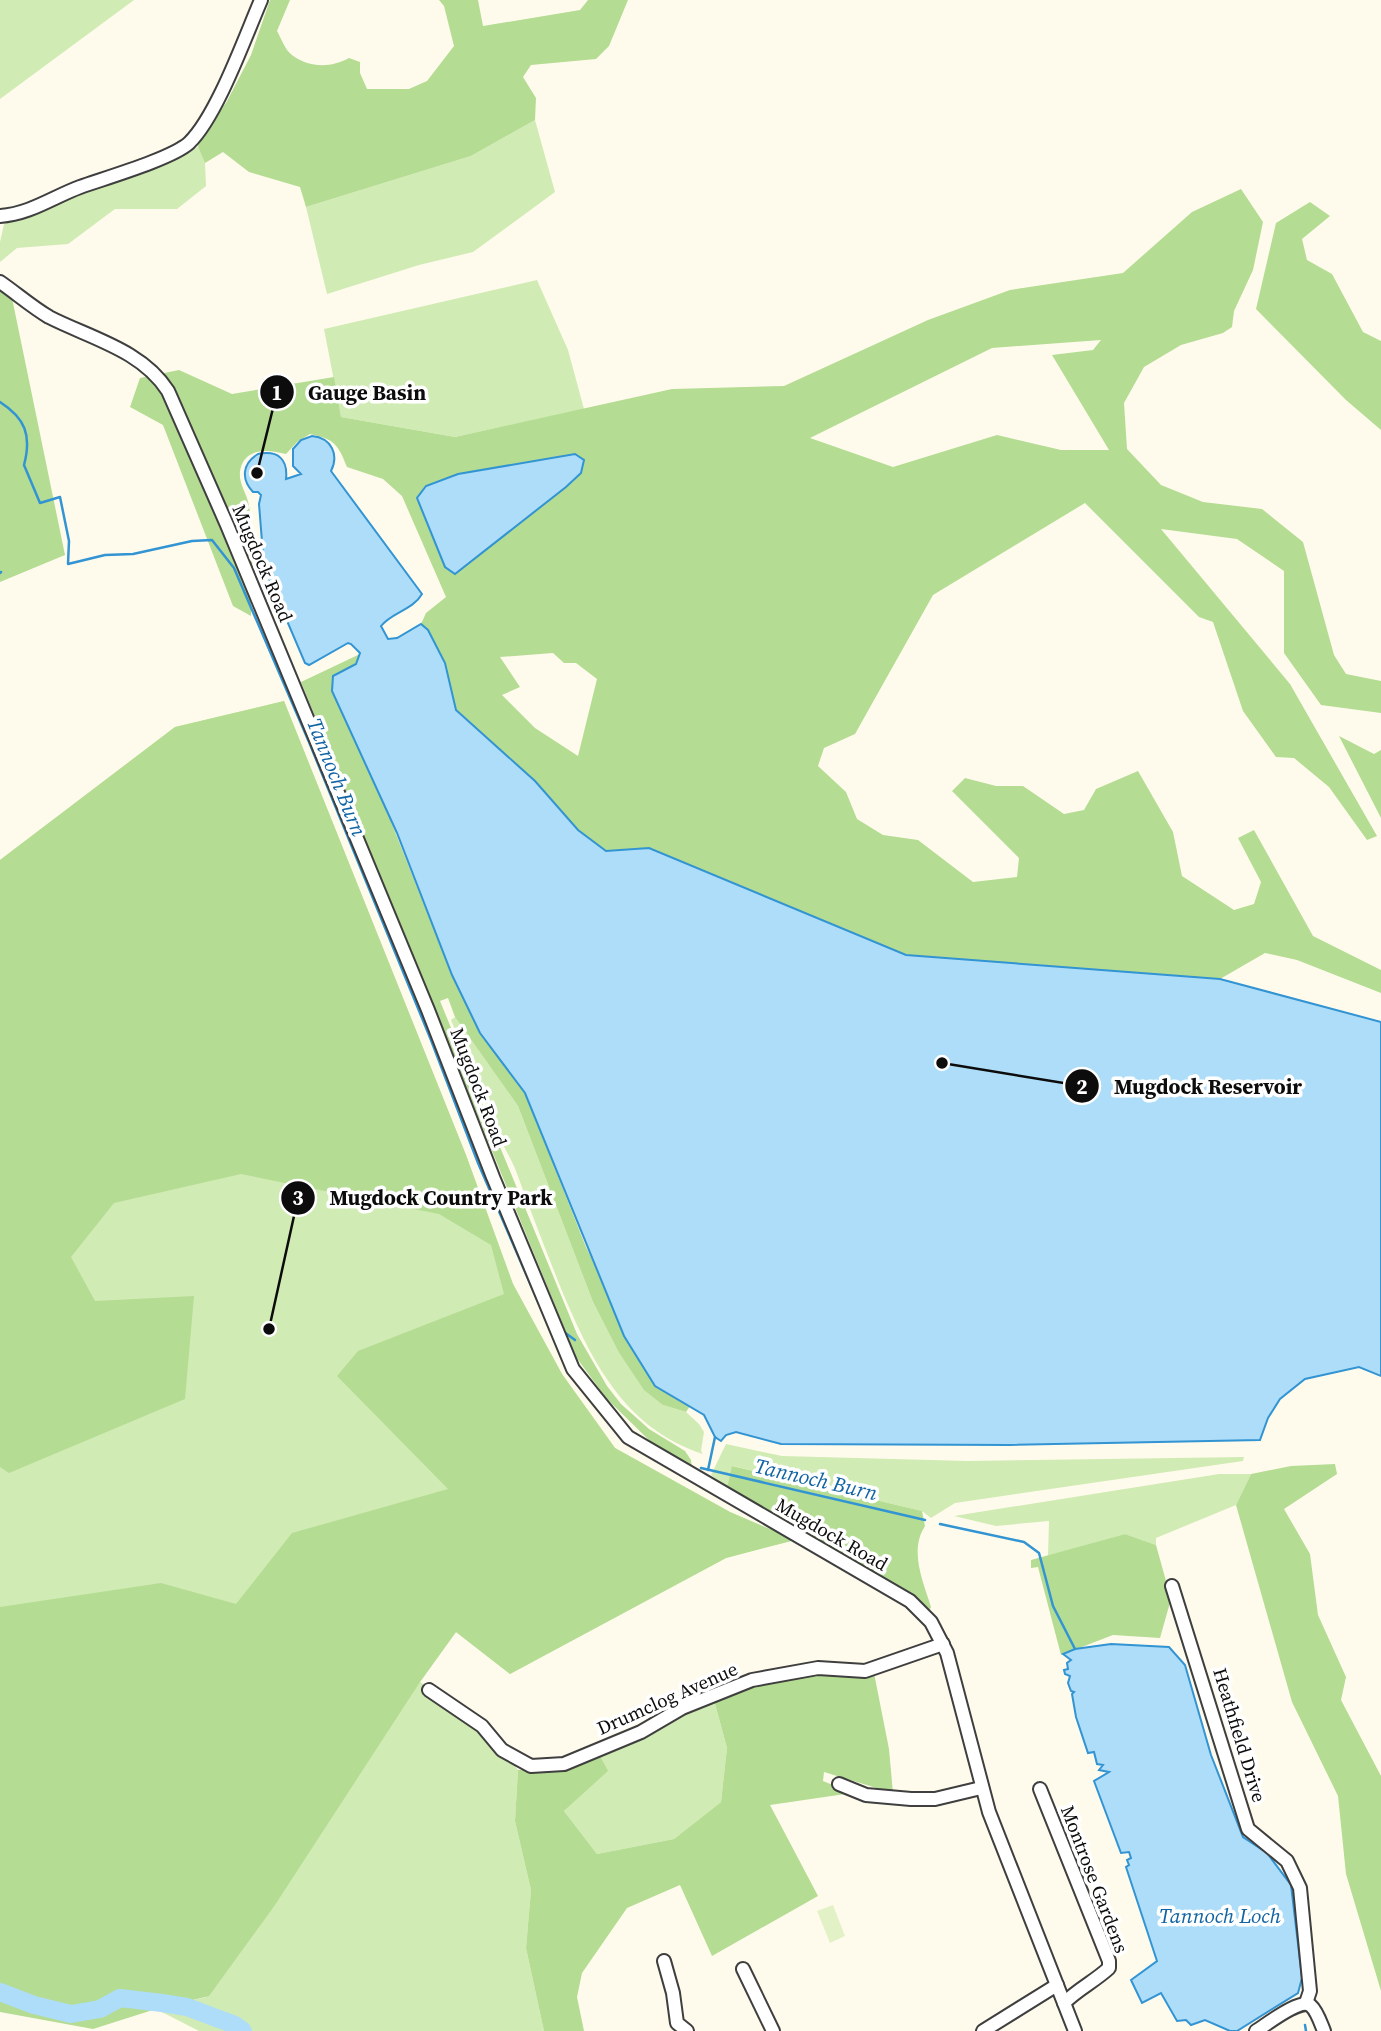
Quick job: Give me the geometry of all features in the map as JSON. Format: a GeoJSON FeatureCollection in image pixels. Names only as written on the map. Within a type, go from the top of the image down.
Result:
{"type":"FeatureCollection","features":[{"type":"Feature","properties":{"kind":"street"},"geometry":{"type":"LineString","coordinates":[[0,216],[41,206],[74,189],[168,155],[188,144],[220,94],[261,0]]}},
{"type":"Feature","properties":{"kind":"street","name":"Mugdock Road"},"geometry":{"type":"LineString","coordinates":[[0,282],[47,316],[121,350],[146,365],[168,391],[227,525],[428,1010],[493,1177],[573,1369],[628,1437],[910,1601],[931,1622],[947,1653],[981,1788],[1075,2031]]}},
{"type":"Feature","properties":{"kind":"street","name":"Heathfield Drive"},"geometry":{"type":"LineString","coordinates":[[1172,1586],[1248,1829],[1287,1861],[1300,1888],[1310,1991],[1306,2003]]}},
{"type":"Feature","properties":{"kind":"street","name":"Drumclog Avenue"},"geometry":{"type":"LineString","coordinates":[[429,1690],[482,1726],[502,1750],[531,1766],[564,1764],[641,1732],[682,1708],[752,1680],[818,1668],[865,1671],[943,1644]]}},
{"type":"Feature","properties":{"kind":"street"},"geometry":{"type":"LineString","coordinates":[[839,1784],[866,1795],[911,1800],[935,1799],[981,1788]]}},
{"type":"Feature","properties":{"kind":"street","name":"Montrose Gardens"},"geometry":{"type":"LineString","coordinates":[[1040,1789],[1109,1961],[1109,1968],[1103,1974],[1077,1990],[1064,2003]]}},
{"type":"Feature","properties":{"kind":"street"},"geometry":{"type":"LineString","coordinates":[[664,1961],[673,1993],[677,2023],[687,2031]]}},
{"type":"Feature","properties":{"kind":"street"},"geometry":{"type":"LineString","coordinates":[[743,1969],[773,2031]]}},
{"type":"Feature","properties":{"kind":"street"},"geometry":{"type":"LineString","coordinates":[[982,2031],[1057,1985]]}},
{"type":"Feature","properties":{"kind":"street"},"geometry":{"type":"LineString","coordinates":[[1256,2031],[1297,2005],[1306,2003],[1311,2006],[1324,2031]]}},
{"type":"Feature","properties":{"kind":"green space"},"geometry":{"type":"Polygon","coordinates":[[[0,0],[134,0],[0,99],[0,0]]]}},
{"type":"Feature","properties":{"kind":"green space"},"geometry":{"type":"Polygon","coordinates":[[[270,0],[290,0],[277,31],[292,55],[320,65],[335,64],[349,58],[360,62],[360,73],[367,89],[409,89],[427,81],[454,46],[444,6],[439,0],[478,0],[483,26],[580,10],[588,0],[628,0],[609,46],[596,59],[531,65],[523,77],[536,98],[535,120],[471,156],[306,207],[300,187],[249,172],[223,152],[205,163],[198,147],[200,136],[226,103],[251,55],[270,0]]]}},
{"type":"Feature","properties":{"kind":"green space"},"geometry":{"type":"Polygon","coordinates":[[[535,120],[555,192],[473,252],[419,265],[327,294],[306,207],[471,156],[535,120]]]}},
{"type":"Feature","properties":{"kind":"green space"},"geometry":{"type":"Polygon","coordinates":[[[198,147],[205,163],[206,186],[177,209],[115,209],[68,244],[17,248],[0,262],[4,224],[70,195],[198,147]]]}},
{"type":"Feature","properties":{"kind":"green space"},"geometry":{"type":"Polygon","coordinates":[[[1241,189],[1263,222],[1253,270],[1234,311],[1232,327],[1223,333],[1181,345],[1144,367],[1124,403],[1127,449],[1161,485],[1203,502],[1262,509],[1303,542],[1334,655],[1346,674],[1381,681],[1381,713],[1321,705],[1284,653],[1284,571],[1237,539],[1161,529],[1290,684],[1377,836],[1367,840],[1329,787],[1294,758],[1276,757],[1243,711],[1213,622],[1199,617],[1085,503],[933,595],[855,734],[824,748],[818,766],[846,792],[857,819],[883,835],[918,840],[973,882],[1017,877],[1019,858],[952,791],[965,778],[996,786],[1023,786],[1064,814],[1084,810],[1096,789],[1138,771],[1173,832],[1182,876],[1234,910],[1254,904],[1261,882],[1238,838],[1254,830],[1313,936],[1381,970],[1381,993],[1297,960],[1265,953],[1220,979],[906,955],[649,848],[606,851],[578,830],[535,781],[456,710],[445,663],[428,630],[421,624],[426,613],[446,597],[402,496],[383,479],[347,467],[334,444],[318,436],[310,434],[297,442],[286,454],[268,451],[250,455],[242,464],[240,476],[251,520],[251,616],[233,606],[163,425],[130,407],[140,378],[179,370],[232,394],[334,377],[341,417],[455,437],[672,389],[784,386],[928,320],[1010,290],[1123,273],[1192,212],[1241,189]],[[1101,340],[992,348],[810,438],[893,467],[997,435],[1061,450],[1109,450],[1052,355],[1093,350],[1101,340]],[[585,459],[454,480],[420,493],[451,571],[558,489],[585,459]],[[553,653],[500,657],[520,687],[502,695],[535,728],[578,756],[597,679],[576,663],[564,663],[553,653]]]}},
{"type":"Feature","properties":{"kind":"green space"},"geometry":{"type":"Polygon","coordinates":[[[1310,202],[1330,216],[1302,239],[1307,260],[1332,274],[1363,332],[1381,341],[1381,430],[1346,400],[1256,309],[1276,223],[1310,202]]]}},
{"type":"Feature","properties":{"kind":"green space"},"geometry":{"type":"Polygon","coordinates":[[[537,280],[568,350],[584,409],[455,437],[341,417],[324,329],[537,280]]]}},
{"type":"Feature","properties":{"kind":"green space"},"geometry":{"type":"Polygon","coordinates":[[[0,289],[12,298],[65,555],[0,582],[0,289]]]}},
{"type":"Feature","properties":{"kind":"green space"},"geometry":{"type":"Polygon","coordinates":[[[360,654],[356,664],[333,676],[452,975],[480,1033],[525,1093],[586,1247],[655,1386],[690,1406],[686,1412],[663,1405],[644,1390],[618,1351],[593,1302],[518,1106],[455,1017],[448,998],[440,1001],[577,1334],[607,1386],[621,1404],[649,1429],[685,1451],[691,1460],[692,1468],[653,1444],[606,1398],[576,1357],[301,682],[360,654]]]}},
{"type":"Feature","properties":{"kind":"green space"},"geometry":{"type":"Polygon","coordinates":[[[284,701],[466,1155],[513,1284],[562,1374],[615,1448],[730,1512],[795,1540],[726,1558],[510,1674],[456,1632],[420,1682],[475,1714],[518,1770],[515,1821],[531,1890],[526,1948],[544,2031],[199,2031],[156,2009],[206,1997],[0,1964],[0,860],[175,727],[284,701]]]}},
{"type":"Feature","properties":{"kind":"green space"},"geometry":{"type":"Polygon","coordinates":[[[284,701],[466,1155],[513,1284],[562,1374],[615,1448],[730,1512],[795,1540],[726,1558],[510,1674],[456,1632],[420,1682],[275,1905],[209,1996],[93,2029],[0,2012],[0,1607],[161,1583],[236,1604],[292,1533],[448,1489],[337,1376],[358,1351],[504,1294],[491,1245],[439,1214],[241,1174],[114,1203],[71,1257],[95,1301],[194,1296],[185,1399],[9,1473],[0,1467],[0,860],[175,727],[284,701]]]}},
{"type":"Feature","properties":{"kind":"green space"},"geometry":{"type":"Polygon","coordinates":[[[1339,736],[1374,754],[1381,750],[1381,818],[1339,736]]]}},
{"type":"Feature","properties":{"kind":"green space"},"geometry":{"type":"Polygon","coordinates":[[[455,1017],[518,1106],[593,1302],[618,1351],[663,1405],[686,1412],[699,1424],[704,1432],[701,1451],[703,1454],[675,1442],[651,1427],[613,1387],[597,1364],[571,1313],[516,1171],[468,1063],[451,1020],[455,1017]]]}},
{"type":"Feature","properties":{"kind":"green space"},"geometry":{"type":"Polygon","coordinates":[[[726,1444],[782,1456],[968,1461],[1244,1457],[1243,1461],[955,1503],[931,1518],[922,1511],[733,1466],[727,1488],[711,1475],[726,1444]]]}},
{"type":"Feature","properties":{"kind":"green space"},"geometry":{"type":"Polygon","coordinates":[[[1335,1464],[1337,1474],[1284,1509],[1310,1554],[1318,1615],[1346,1677],[1341,1700],[1381,1776],[1381,1991],[1346,1874],[1338,1796],[1292,1702],[1236,1505],[1251,1474],[1291,1466],[1335,1464]]]}},
{"type":"Feature","properties":{"kind":"green space"},"geometry":{"type":"Polygon","coordinates":[[[732,1466],[922,1511],[925,1526],[920,1536],[918,1556],[921,1577],[931,1607],[927,1615],[727,1488],[732,1466]]]}},
{"type":"Feature","properties":{"kind":"green space"},"geometry":{"type":"Polygon","coordinates":[[[1219,1474],[1251,1474],[1236,1505],[1156,1538],[1156,1545],[1125,1534],[1048,1556],[1049,1521],[996,1526],[954,1516],[1219,1474]]]}},
{"type":"Feature","properties":{"kind":"green space"},"geometry":{"type":"Polygon","coordinates":[[[1125,1534],[1156,1545],[1171,1599],[1160,1638],[1113,1635],[1061,1655],[1038,1567],[1031,1568],[1031,1560],[1125,1534]]]}},
{"type":"Feature","properties":{"kind":"green space"},"geometry":{"type":"Polygon","coordinates":[[[874,1673],[889,1749],[893,1793],[824,1772],[823,1781],[852,1793],[770,1805],[818,1896],[712,1956],[680,1885],[627,1908],[582,1973],[577,1997],[584,2031],[544,2031],[526,1948],[531,1890],[515,1821],[518,1770],[565,1769],[599,1754],[608,1771],[564,1811],[597,1854],[674,1839],[721,1802],[727,1748],[714,1700],[784,1678],[874,1673]]]}},
{"type":"Feature","properties":{"kind":"green space"},"geometry":{"type":"Polygon","coordinates":[[[714,1700],[727,1748],[721,1802],[674,1839],[597,1854],[564,1811],[607,1771],[599,1754],[714,1700]]]}},
{"type":"Feature","properties":{"kind":"green space"},"geometry":{"type":"Polygon","coordinates":[[[833,1905],[845,1936],[830,1943],[817,1911],[833,1905]]]}},
{"type":"Feature","properties":{"kind":"water"},"geometry":{"type":"Polygon","coordinates":[[[312,436],[325,440],[332,448],[334,459],[331,471],[422,594],[413,604],[381,626],[388,639],[397,638],[421,624],[428,630],[445,663],[456,710],[535,781],[578,830],[606,851],[649,848],[906,955],[1220,979],[1381,1022],[1381,1376],[1359,1367],[1305,1379],[1280,1399],[1268,1418],[1260,1440],[1009,1445],[781,1444],[736,1432],[726,1435],[721,1441],[715,1437],[704,1415],[655,1386],[624,1336],[525,1093],[480,1033],[452,975],[397,833],[332,691],[333,676],[356,664],[360,653],[348,643],[309,665],[305,663],[264,567],[259,504],[261,495],[253,492],[246,482],[246,467],[258,454],[265,453],[281,458],[286,479],[301,474],[293,466],[293,449],[301,440],[312,436]]]}},
{"type":"Feature","properties":{"kind":"water"},"geometry":{"type":"Polygon","coordinates":[[[575,454],[584,460],[581,473],[566,487],[455,574],[445,567],[417,498],[426,486],[458,474],[575,454]]]}},
{"type":"Feature","properties":{"kind":"water","name":"Tannoch Loch"},"geometry":{"type":"Polygon","coordinates":[[[1111,1644],[1169,1647],[1185,1665],[1211,1755],[1243,1837],[1267,1853],[1291,1885],[1302,1978],[1298,1993],[1237,2031],[1230,2031],[1205,2020],[1191,2025],[1186,2020],[1177,2021],[1161,1993],[1142,2003],[1131,1980],[1157,1961],[1126,1867],[1129,1865],[1127,1860],[1131,1858],[1129,1852],[1121,1853],[1094,1781],[1109,1772],[1099,1770],[1103,1765],[1097,1764],[1094,1752],[1088,1753],[1076,1717],[1072,1694],[1074,1692],[1068,1683],[1070,1676],[1065,1674],[1064,1670],[1068,1669],[1067,1663],[1071,1660],[1063,1654],[1075,1649],[1111,1644]]]}},
{"type":"Feature","properties":{"kind":"waterway","name":"Tannoch Burn"},"geometry":{"type":"LineString","coordinates":[[0,402],[15,414],[24,428],[27,436],[24,465],[40,503],[60,497],[69,541],[68,564],[105,555],[133,554],[192,541],[212,540],[234,568],[309,742],[431,1040],[478,1163],[539,1304]]}},
{"type":"Feature","properties":{"kind":"waterway","name":"Tannoch Burn"},"geometry":{"type":"LineString","coordinates":[[564,1332],[575,1340]]}},
{"type":"Feature","properties":{"kind":"waterway"},"geometry":{"type":"LineString","coordinates":[[708,1470],[715,1437]]}},
{"type":"Feature","properties":{"kind":"waterway","name":"Tannoch Burn"},"geometry":{"type":"LineString","coordinates":[[701,1468],[925,1520]]}},
{"type":"Feature","properties":{"kind":"waterway","name":"Tannoch Burn"},"geometry":{"type":"LineString","coordinates":[[940,1524],[1024,1542],[1039,1553],[1053,1606],[1075,1649]]}},
{"type":"Feature","properties":{"kind":"waterway"},"geometry":{"type":"LineString","coordinates":[[0,1992],[34,2005],[71,2014],[100,2009],[120,1998],[187,2007],[235,2025],[243,2031]]}},
{"type":"Feature","properties":{"kind":"waterway","name":"Tannoch Burn"},"geometry":{"type":"LineString","coordinates":[[1305,2025],[1306,2031]]}},
{"type":"Feature","properties":{"kind":"place","name":"Gauge Basin"},"geometry":{"type":"Point","coordinates":[257,473]}},
{"type":"Feature","properties":{"kind":"place","name":"Mugdock Reservoir"},"geometry":{"type":"Point","coordinates":[942,1063]}},
{"type":"Feature","properties":{"kind":"place","name":"Mugdock Country Park"},"geometry":{"type":"Point","coordinates":[269,1329]}}]}
